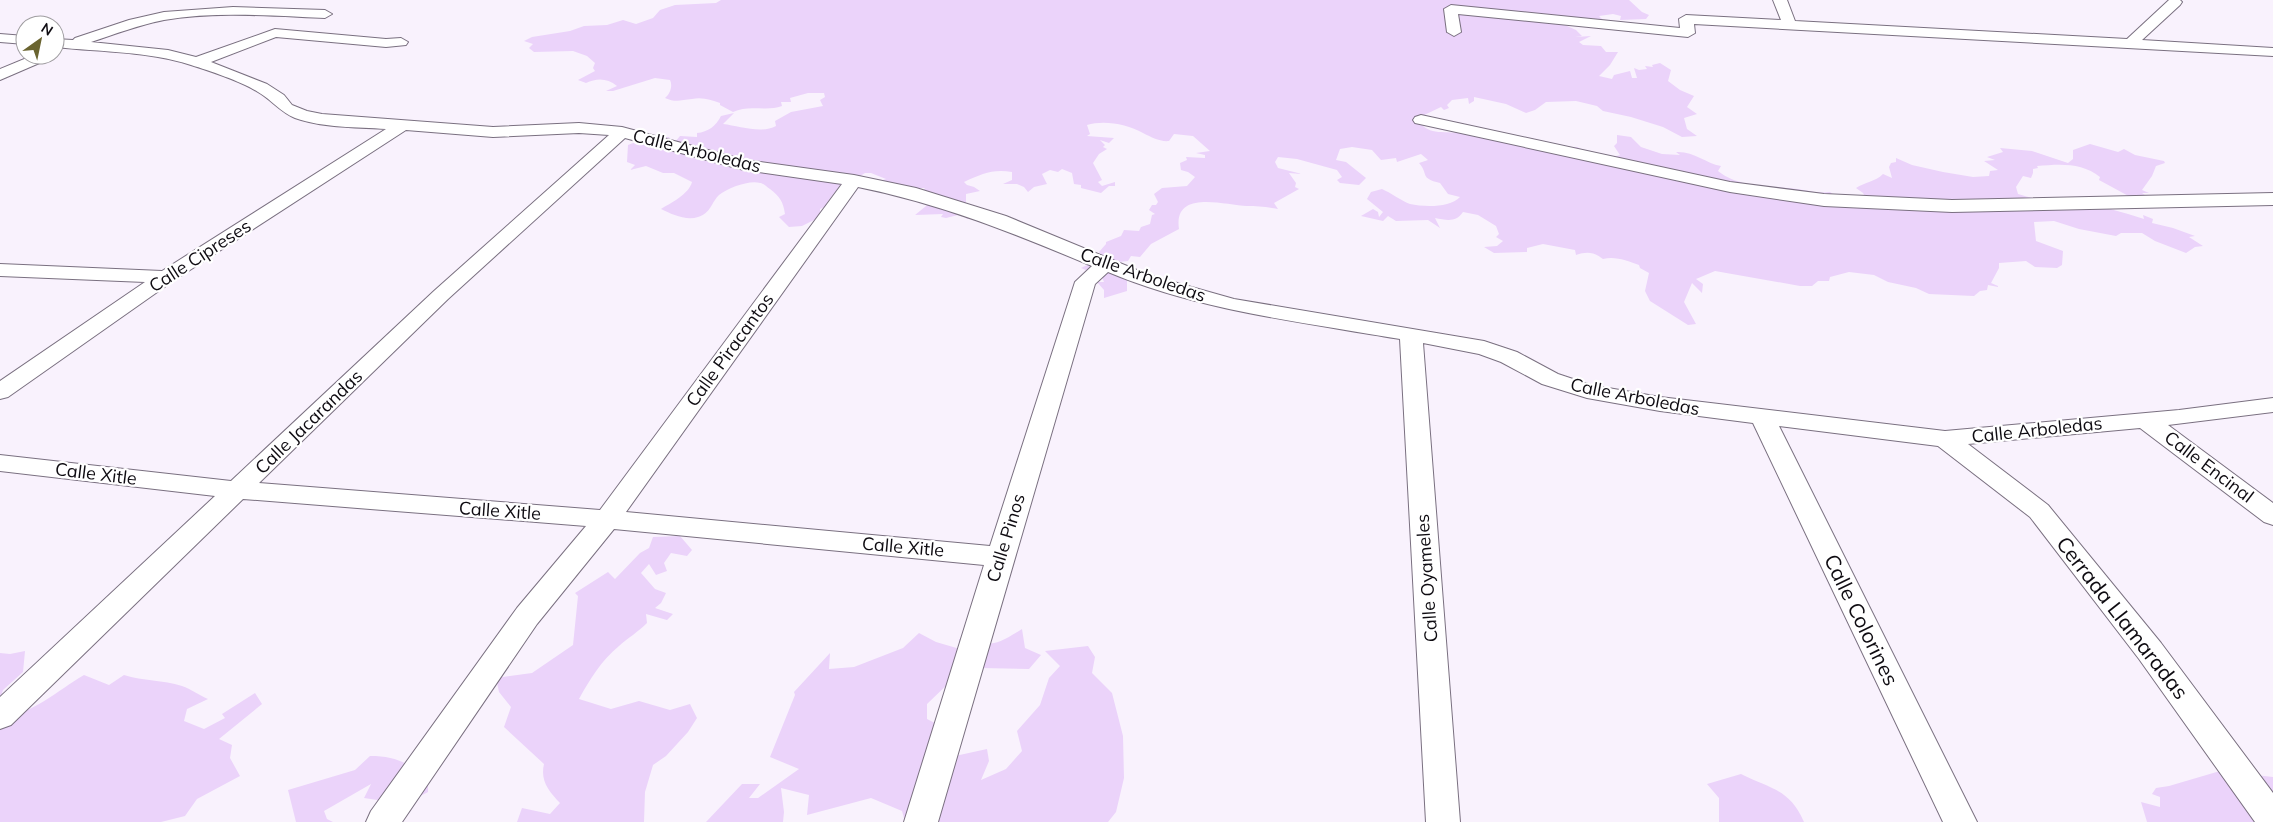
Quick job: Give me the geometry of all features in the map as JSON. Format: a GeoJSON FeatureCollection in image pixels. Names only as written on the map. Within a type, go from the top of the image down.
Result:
{"type":"FeatureCollection","features":[{"type":"Feature","properties":{"kind":"street"},"geometry":{"type":"LineString","coordinates":[[1780,0],[1790,25]]}},
{"type":"Feature","properties":{"kind":"street"},"geometry":{"type":"LineString","coordinates":[[2129,45],[2175,2]]}},
{"type":"Feature","properties":{"kind":"street"},"geometry":{"type":"LineString","coordinates":[[1454,32],[1451,9],[1688,32],[1686,19],[2273,52]]}},
{"type":"Feature","properties":{"kind":"street"},"geometry":{"type":"LineString","coordinates":[[65,44],[142,20],[181,14],[216,11],[325,14]]}},
{"type":"Feature","properties":{"kind":"street"},"geometry":{"type":"LineString","coordinates":[[197,62],[275,33],[386,43],[401,42]]}},
{"type":"Feature","properties":{"kind":"street"},"geometry":{"type":"LineString","coordinates":[[0,38],[15,39]]}},
{"type":"Feature","properties":{"kind":"street","name":"Calle Arboledas"},"geometry":{"type":"LineString","coordinates":[[65,46],[168,54],[197,62],[262,87],[278,98],[286,108],[302,115],[322,119],[493,132],[579,128],[622,132],[744,166],[854,180],[910,192],[999,220],[1106,264],[1186,293],[1234,305],[1484,348],[1509,357],[1550,379],[1587,391],[1660,404],[1945,439],[2179,417],[2247,406],[2273,404]]}},
{"type":"Feature","properties":{"kind":"street"},"geometry":{"type":"LineString","coordinates":[[0,75],[23,65]]}},
{"type":"Feature","properties":{"kind":"street"},"geometry":{"type":"LineString","coordinates":[[1421,120],[1730,187],[1824,200],[1952,206],[2273,199]]}},
{"type":"Feature","properties":{"kind":"street","name":"Calle Cipreses"},"geometry":{"type":"LineString","coordinates":[[0,392],[166,278],[403,125]]}},
{"type":"Feature","properties":{"kind":"street","name":"Calle Jacarandas"},"geometry":{"type":"LineString","coordinates":[[0,716],[441,295],[622,132]]}},
{"type":"Feature","properties":{"kind":"street","name":"Calle Piracantos"},"geometry":{"type":"LineString","coordinates":[[383,822],[527,616],[607,519],[854,180]]}},
{"type":"Feature","properties":{"kind":"street","name":"Calle Pinos"},"geometry":{"type":"LineString","coordinates":[[921,822],[1000,556],[1085,282],[1106,264]]}},
{"type":"Feature","properties":{"kind":"street"},"geometry":{"type":"LineString","coordinates":[[0,270],[166,278]]}},
{"type":"Feature","properties":{"kind":"street","name":"Calle Oyameles"},"geometry":{"type":"LineString","coordinates":[[1411,334],[1443,822]]}},
{"type":"Feature","properties":{"kind":"street","name":"Calle Colorines"},"geometry":{"type":"LineString","coordinates":[[1763,418],[1960,822]]}},
{"type":"Feature","properties":{"kind":"street","name":"Calle Encinal"},"geometry":{"type":"LineString","coordinates":[[2144,420],[2273,516]]}},
{"type":"Feature","properties":{"kind":"street","name":"Cerrada Llamaradas"},"geometry":{"type":"LineString","coordinates":[[1945,439],[2039,511],[2150,651],[2273,820]]}},
{"type":"Feature","properties":{"kind":"street","name":"Calle Xitle"},"geometry":{"type":"LineString","coordinates":[[0,463],[238,490],[607,519],[1000,556]]}},
{"type":"Feature","properties":{"kind":"shaded area"},"geometry":{"type":"Polygon","coordinates":[[[721,0],[1629,0],[1642,12],[1649,15],[1646,19],[1620,20],[1621,16],[1613,14],[1599,16],[1604,21],[1595,21],[1593,18],[1547,17],[1576,30],[1582,36],[1575,37],[1591,36],[1579,42],[1583,45],[1601,46],[1606,52],[1618,52],[1610,65],[1599,76],[1612,79],[1614,75],[1630,71],[1632,78],[1637,78],[1634,68],[1639,70],[1647,69],[1645,66],[1653,67],[1652,65],[1660,63],[1671,70],[1668,81],[1680,90],[1694,96],[1687,107],[1697,114],[1684,118],[1687,129],[1697,136],[1682,137],[1663,127],[1603,111],[1597,106],[1576,101],[1546,102],[1535,110],[1526,113],[1506,104],[1474,97],[1474,101],[1469,104],[1468,98],[1452,100],[1447,105],[1449,108],[1444,110],[1441,107],[1418,118],[1421,124],[1425,128],[1436,132],[1461,132],[1547,147],[1577,147],[1604,160],[1620,155],[1614,146],[1617,143],[1617,135],[1631,137],[1641,147],[1662,154],[1680,155],[1676,152],[1688,153],[1721,166],[1718,171],[1733,180],[1760,186],[1830,192],[1841,200],[1868,202],[1863,193],[1856,188],[1877,179],[1883,174],[1892,178],[1889,167],[1891,163],[1896,162],[1896,158],[1912,165],[1973,177],[1989,176],[1990,171],[1998,170],[1984,161],[1995,160],[1987,157],[2003,152],[2000,148],[2032,151],[2068,163],[2073,159],[2073,150],[2090,144],[2118,152],[2124,149],[2135,155],[2164,161],[2165,163],[2156,166],[2152,176],[2142,190],[2149,193],[2142,193],[2148,197],[2134,199],[2099,180],[2100,177],[2093,172],[2070,165],[2037,166],[2038,168],[2033,169],[2031,178],[2023,176],[2016,187],[2018,194],[2042,200],[2095,206],[2144,219],[2143,215],[2153,219],[2152,223],[2195,236],[2189,237],[2203,246],[2195,247],[2186,253],[2155,241],[2142,233],[2121,233],[2116,236],[2079,229],[2054,221],[2034,222],[2036,241],[2063,251],[2062,265],[2057,268],[2035,267],[2026,261],[1999,263],[1999,268],[1991,283],[1998,287],[1988,285],[1987,290],[1980,291],[1974,296],[1929,294],[1916,288],[1888,282],[1874,275],[1849,272],[1830,277],[1829,281],[1818,281],[1812,286],[1800,286],[1715,271],[1696,279],[1703,284],[1702,293],[1692,283],[1684,302],[1696,324],[1688,325],[1650,301],[1645,291],[1649,273],[1640,268],[1639,265],[1630,262],[1608,258],[1603,259],[1590,253],[1576,255],[1575,250],[1543,244],[1527,248],[1527,252],[1494,253],[1484,247],[1497,246],[1503,241],[1496,237],[1499,234],[1496,226],[1478,215],[1463,212],[1454,219],[1435,218],[1440,228],[1428,220],[1396,221],[1388,216],[1383,221],[1361,216],[1373,209],[1378,212],[1379,217],[1383,212],[1367,199],[1371,192],[1382,189],[1410,204],[1422,206],[1443,205],[1456,201],[1460,197],[1448,194],[1440,183],[1427,177],[1419,163],[1428,160],[1421,154],[1397,162],[1396,158],[1381,160],[1372,150],[1352,147],[1340,149],[1336,160],[1346,162],[1366,178],[1359,185],[1340,183],[1337,180],[1342,177],[1337,170],[1297,159],[1278,157],[1275,162],[1278,168],[1302,174],[1289,173],[1296,183],[1295,187],[1299,189],[1274,203],[1278,209],[1214,202],[1192,204],[1184,208],[1179,216],[1179,229],[1151,244],[1140,257],[1131,256],[1128,261],[1119,262],[1114,260],[1103,265],[1127,278],[1127,291],[1104,298],[1104,290],[1097,282],[1104,282],[1102,277],[1081,268],[1103,257],[1099,252],[1106,242],[1121,236],[1124,230],[1139,231],[1141,227],[1150,224],[1152,215],[1155,214],[1149,210],[1152,205],[1156,205],[1158,202],[1154,194],[1162,188],[1187,186],[1195,177],[1181,170],[1180,163],[1187,160],[1186,157],[1205,158],[1205,155],[1196,153],[1210,151],[1193,136],[1174,134],[1169,141],[1166,141],[1156,139],[1123,125],[1101,123],[1087,125],[1090,134],[1087,136],[1114,138],[1109,143],[1100,140],[1105,145],[1103,147],[1107,149],[1099,154],[1093,163],[1102,180],[1098,182],[1102,186],[1115,182],[1115,186],[1109,186],[1101,193],[1081,188],[1081,185],[1074,184],[1072,173],[1062,169],[1058,172],[1050,170],[1042,174],[1047,184],[1034,187],[1028,192],[1024,187],[1017,184],[1003,184],[1012,180],[1012,172],[999,171],[987,173],[964,182],[980,191],[966,194],[966,204],[973,214],[975,206],[985,212],[979,217],[967,219],[962,214],[946,218],[941,217],[943,214],[915,215],[931,202],[923,191],[925,188],[918,188],[913,194],[876,182],[886,179],[871,173],[865,173],[835,192],[826,206],[820,209],[820,217],[802,226],[789,227],[779,217],[785,214],[779,197],[764,184],[755,182],[739,185],[723,192],[716,198],[706,213],[698,217],[684,218],[661,209],[684,194],[692,182],[674,173],[663,173],[646,166],[630,170],[635,165],[627,162],[628,145],[649,137],[669,137],[671,141],[675,142],[680,136],[697,137],[697,133],[711,128],[721,116],[734,113],[723,124],[750,129],[770,128],[776,126],[775,121],[791,112],[823,106],[820,100],[825,97],[824,93],[808,93],[790,98],[791,102],[781,102],[782,106],[776,108],[745,109],[733,112],[720,105],[720,103],[707,99],[696,98],[675,101],[665,98],[670,90],[670,80],[655,78],[613,91],[606,91],[617,86],[609,81],[594,80],[586,83],[578,80],[595,71],[593,68],[595,63],[587,56],[573,51],[534,52],[529,48],[533,44],[524,41],[532,37],[570,31],[584,26],[607,25],[623,20],[636,24],[653,18],[660,10],[675,5],[716,3],[721,0]]]}},
{"type":"Feature","properties":{"kind":"shaded area"},"geometry":{"type":"Polygon","coordinates":[[[680,536],[692,550],[687,556],[671,553],[664,563],[667,571],[656,575],[649,564],[641,573],[655,589],[666,593],[661,603],[655,608],[673,614],[667,620],[646,614],[647,623],[601,664],[579,699],[611,709],[639,701],[670,710],[690,704],[697,718],[688,732],[666,756],[653,765],[645,792],[644,822],[517,822],[522,808],[550,814],[560,803],[544,781],[544,764],[504,727],[511,707],[499,692],[496,678],[532,673],[573,645],[578,596],[575,593],[608,572],[615,579],[640,553],[649,548],[653,537],[680,536]]]}},
{"type":"Feature","properties":{"kind":"shaded area"},"geometry":{"type":"Polygon","coordinates":[[[1022,629],[1025,648],[1041,655],[1029,669],[981,668],[953,679],[927,704],[927,719],[937,724],[955,756],[987,749],[989,761],[981,780],[1006,769],[1022,751],[1017,731],[1040,705],[1049,678],[1060,666],[1045,651],[1088,646],[1095,657],[1092,673],[1112,693],[1123,736],[1124,778],[1116,812],[1108,822],[905,822],[902,811],[871,798],[807,815],[809,795],[781,788],[784,812],[783,822],[706,822],[742,784],[760,784],[749,798],[758,798],[799,769],[770,757],[795,695],[794,692],[830,653],[829,669],[854,667],[903,648],[919,633],[936,642],[960,649],[959,639],[986,644],[998,642],[1022,629]]]}},
{"type":"Feature","properties":{"kind":"shaded area"},"geometry":{"type":"Polygon","coordinates":[[[25,651],[23,672],[3,690],[0,699],[0,653],[10,654],[25,651]]]}},
{"type":"Feature","properties":{"kind":"shaded area"},"geometry":{"type":"Polygon","coordinates":[[[84,675],[109,685],[124,675],[185,687],[208,699],[187,709],[184,721],[204,729],[225,718],[222,714],[255,693],[262,704],[219,739],[232,745],[230,758],[240,776],[197,799],[185,816],[161,822],[0,822],[0,719],[34,707],[84,675]]]}},
{"type":"Feature","properties":{"kind":"shaded area"},"geometry":{"type":"Polygon","coordinates":[[[370,756],[395,759],[414,769],[428,779],[428,792],[395,809],[384,801],[364,798],[371,784],[324,811],[327,819],[333,822],[296,822],[288,790],[355,770],[370,756]]]}},
{"type":"Feature","properties":{"kind":"shaded area"},"geometry":{"type":"Polygon","coordinates":[[[2220,771],[2273,777],[2273,822],[2147,822],[2141,802],[2160,807],[2160,797],[2152,794],[2156,788],[2220,771]]]}},
{"type":"Feature","properties":{"kind":"shaded area"},"geometry":{"type":"Polygon","coordinates":[[[1741,774],[1785,796],[1792,802],[1804,822],[1719,822],[1719,798],[1707,784],[1741,774]]]}}]}
